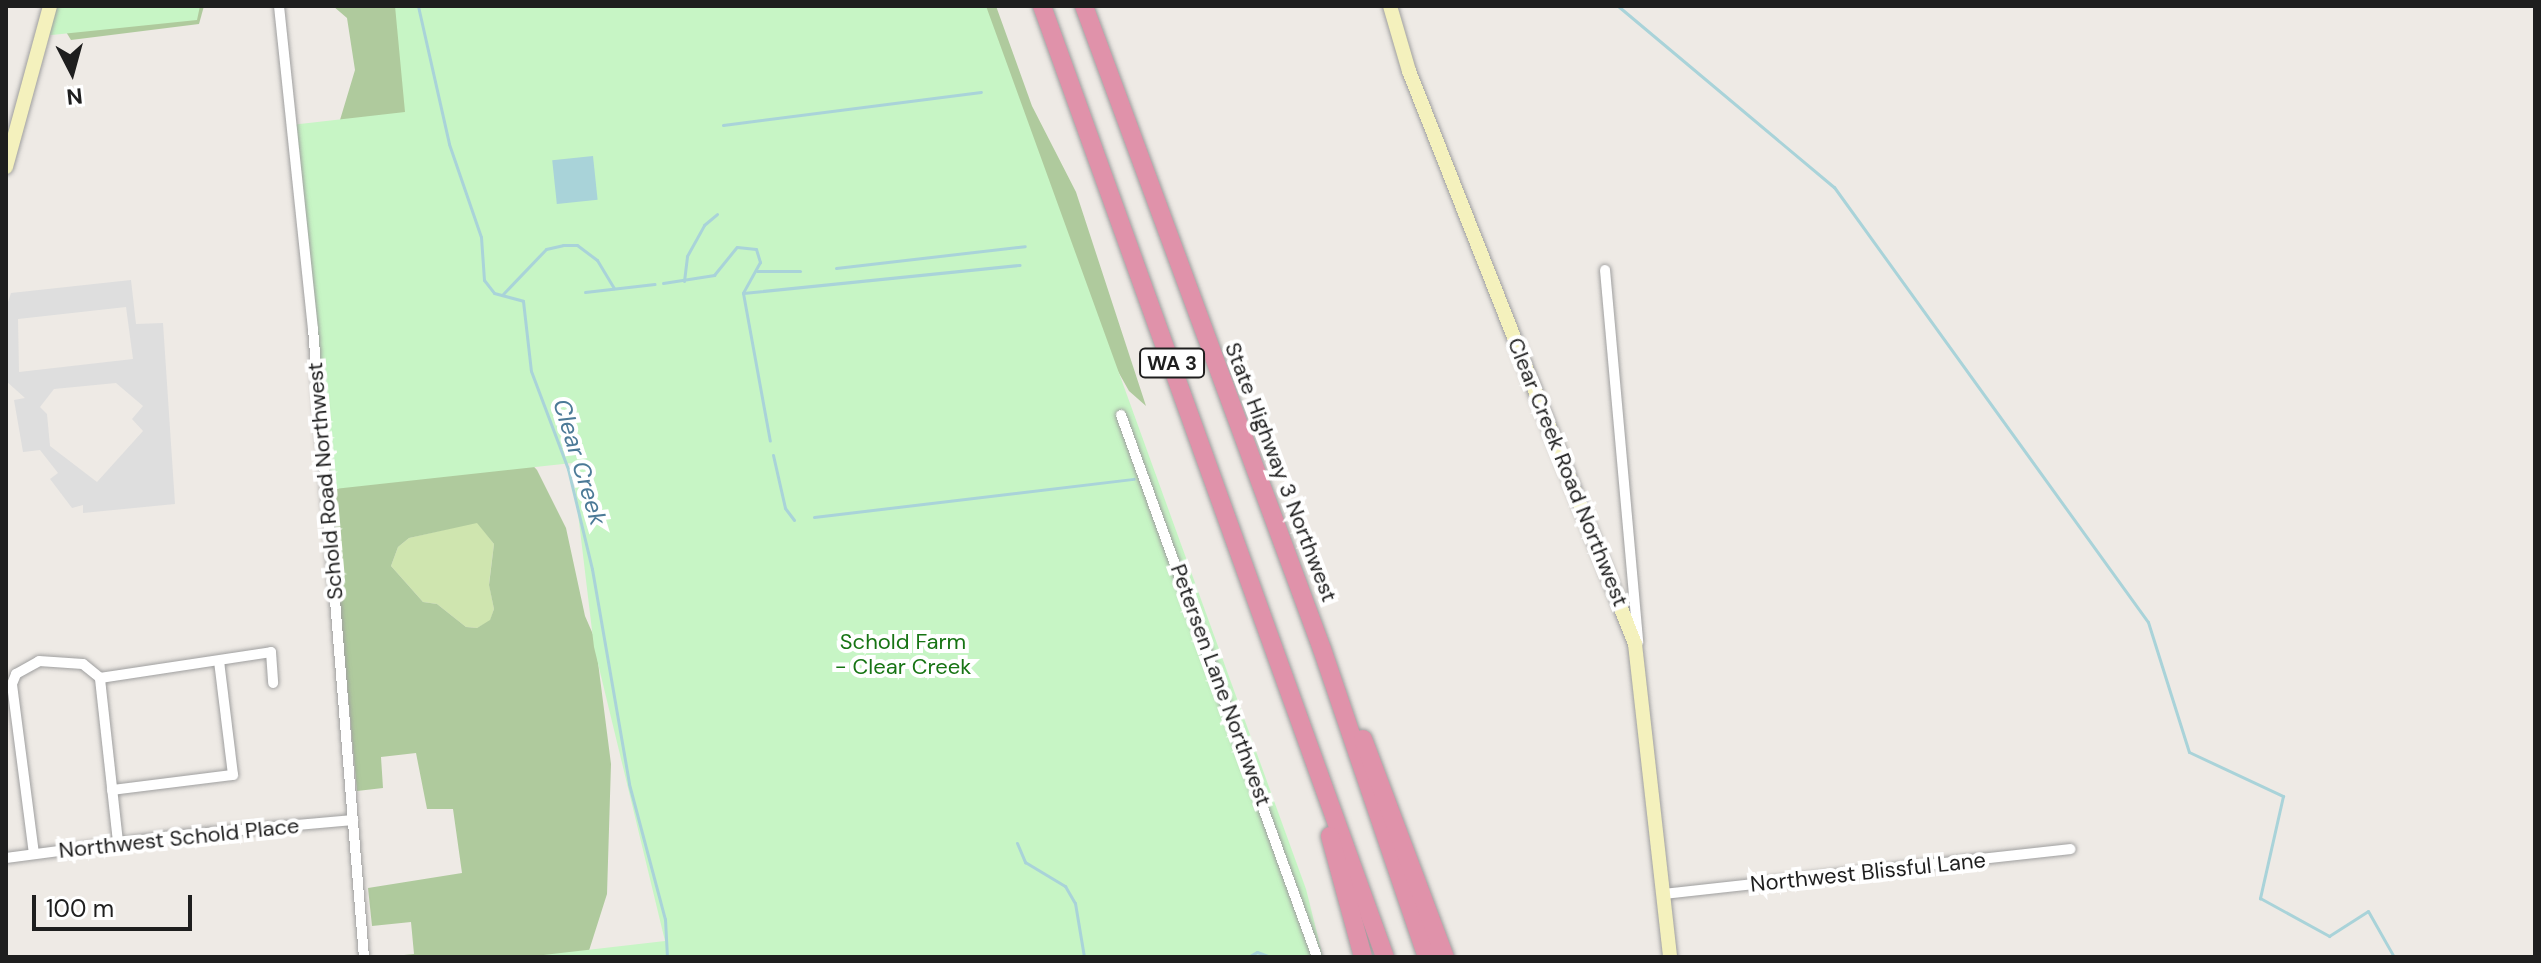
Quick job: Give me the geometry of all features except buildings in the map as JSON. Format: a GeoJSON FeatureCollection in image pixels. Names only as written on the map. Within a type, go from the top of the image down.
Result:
{"type":"FeatureCollection","features":[{"type":"Feature","properties":{"kind":"highway","name":"WA 3"},"geometry":{"type":"LineString","coordinates":[[1042,6],[1385,957]]}},
{"type":"Feature","properties":{"kind":"highway","name":"State Highway 3 Northwest"},"geometry":{"type":"LineString","coordinates":[[1084,6],[1322,649],[1427,957]]}},
{"type":"Feature","properties":{"kind":"highway"},"geometry":{"type":"LineString","coordinates":[[1322,649],[1391,806],[1445,957]]}},
{"type":"Feature","properties":{"kind":"highway"},"geometry":{"type":"LineString","coordinates":[[1300,721],[1363,957]]}},
{"type":"Feature","properties":{"kind":"main road"},"geometry":{"type":"LineString","coordinates":[[6,167],[50,6]]}},
{"type":"Feature","properties":{"kind":"main road","name":"Clear Creek Road Northwest"},"geometry":{"type":"LineString","coordinates":[[1390,6],[1409,71],[1640,661],[1670,957]]}},
{"type":"Feature","properties":{"kind":"street","name":"Schold Road Northwest"},"geometry":{"type":"LineString","coordinates":[[279,6],[313,329],[364,957]]}},
{"type":"Feature","properties":{"kind":"street"},"geometry":{"type":"LineString","coordinates":[[1605,270],[1640,661]]}},
{"type":"Feature","properties":{"kind":"street","name":"Petersen Lane Northwest"},"geometry":{"type":"LineString","coordinates":[[1121,415],[1317,957]]}},
{"type":"Feature","properties":{"kind":"street"},"geometry":{"type":"LineString","coordinates":[[100,678],[271,652],[273,683]]}},
{"type":"Feature","properties":{"kind":"street"},"geometry":{"type":"LineString","coordinates":[[34,854],[12,684],[16,674],[39,661],[83,664],[100,678],[118,842]]}},
{"type":"Feature","properties":{"kind":"street"},"geometry":{"type":"LineString","coordinates":[[112,790],[233,775],[219,661]]}},
{"type":"Feature","properties":{"kind":"street","name":"Northwest Schold Place"},"geometry":{"type":"LineString","coordinates":[[6,858],[118,842],[353,820]]}},
{"type":"Feature","properties":{"kind":"street","name":"Northwest Blissful Lane"},"geometry":{"type":"LineString","coordinates":[[1664,894],[2071,849]]}},
{"type":"Feature","properties":{"kind":"green space"},"geometry":{"type":"Polygon","coordinates":[[[50,6],[200,6],[197,20],[42,36],[50,6]]]}},
{"type":"Feature","properties":{"kind":"green space"},"geometry":{"type":"Polygon","coordinates":[[[69,6],[204,6],[199,24],[71,40],[63,27],[69,6]]]}},
{"type":"Feature","properties":{"kind":"green space"},"geometry":{"type":"Polygon","coordinates":[[[333,6],[411,6],[523,455],[537,470],[566,528],[585,616],[595,639],[611,764],[607,894],[587,957],[384,957],[414,954],[411,922],[372,926],[368,888],[462,873],[453,809],[427,809],[416,753],[381,757],[383,788],[357,791],[329,493],[409,454],[337,130],[355,70],[347,18],[333,6]],[[477,523],[409,538],[398,547],[391,566],[423,602],[437,604],[466,627],[477,628],[490,620],[494,609],[489,585],[494,544],[477,523]]]}},
{"type":"Feature","properties":{"kind":"green space","name":"Schold Farm - Clear Creek"},"geometry":{"type":"Polygon","coordinates":[[[395,6],[986,6],[1306,889],[1323,957],[526,957],[665,941],[594,647],[572,463],[325,490],[291,125],[405,112],[395,6]]]}},
{"type":"Feature","properties":{"kind":"green space"},"geometry":{"type":"Polygon","coordinates":[[[928,6],[996,6],[1032,106],[1076,192],[1146,406],[1129,391],[1097,334],[928,6]]]}},
{"type":"Feature","properties":{"kind":"green space"},"geometry":{"type":"Polygon","coordinates":[[[477,522],[494,544],[489,584],[494,609],[490,621],[477,628],[466,627],[437,604],[423,602],[391,566],[398,547],[409,538],[477,522]]]}},
{"type":"Feature","properties":{"kind":"shaded area"},"geometry":{"type":"Polygon","coordinates":[[[131,280],[136,324],[163,323],[175,504],[83,513],[83,505],[72,508],[50,479],[58,473],[40,450],[23,452],[14,400],[25,398],[6,381],[6,308],[11,293],[131,280]],[[126,307],[18,319],[19,372],[133,359],[126,307]],[[116,383],[54,389],[40,407],[47,414],[50,446],[97,482],[143,431],[132,419],[143,406],[116,383]]]}},
{"type":"Feature","properties":{"kind":"water"},"geometry":{"type":"Polygon","coordinates":[[[593,156],[598,200],[557,204],[552,160],[593,156]]]}},
{"type":"Feature","properties":{"kind":"waterway","name":"Clear Creek"},"geometry":{"type":"LineString","coordinates":[[418,6],[449,144],[481,237],[484,280],[494,293],[523,301],[531,371],[568,469],[592,569],[629,784],[665,919],[667,957]]}},
{"type":"Feature","properties":{"kind":"waterway"},"geometry":{"type":"LineString","coordinates":[[1618,6],[1834,187],[2148,622],[2189,752],[2283,796],[2260,898],[2329,936],[2368,911],[2394,957]]}},
{"type":"Feature","properties":{"kind":"waterway"},"geometry":{"type":"LineString","coordinates":[[723,125],[981,92]]}},
{"type":"Feature","properties":{"kind":"waterway"},"geometry":{"type":"LineString","coordinates":[[684,281],[687,256],[704,225],[717,214]]}},
{"type":"Feature","properties":{"kind":"waterway"},"geometry":{"type":"LineString","coordinates":[[503,294],[546,249],[563,245],[577,245],[597,260],[614,288]]}},
{"type":"Feature","properties":{"kind":"waterway"},"geometry":{"type":"LineString","coordinates":[[836,268],[1025,246]]}},
{"type":"Feature","properties":{"kind":"waterway"},"geometry":{"type":"LineString","coordinates":[[663,283],[714,275],[737,247],[756,249],[760,262],[743,293],[770,441]]}},
{"type":"Feature","properties":{"kind":"waterway"},"geometry":{"type":"LineString","coordinates":[[743,293],[1020,265]]}},
{"type":"Feature","properties":{"kind":"waterway"},"geometry":{"type":"LineString","coordinates":[[757,271],[800,271]]}},
{"type":"Feature","properties":{"kind":"waterway"},"geometry":{"type":"LineString","coordinates":[[585,292],[655,284]]}},
{"type":"Feature","properties":{"kind":"waterway"},"geometry":{"type":"LineString","coordinates":[[773,455],[785,508],[794,520]]}},
{"type":"Feature","properties":{"kind":"waterway"},"geometry":{"type":"LineString","coordinates":[[814,517],[1134,479]]}},
{"type":"Feature","properties":{"kind":"waterway"},"geometry":{"type":"LineString","coordinates":[[1017,843],[1025,862],[1065,886],[1075,903],[1084,957]]}},
{"type":"Feature","properties":{"kind":"waterway"},"geometry":{"type":"LineString","coordinates":[[1248,957],[1257,952],[1271,957]]}}]}
